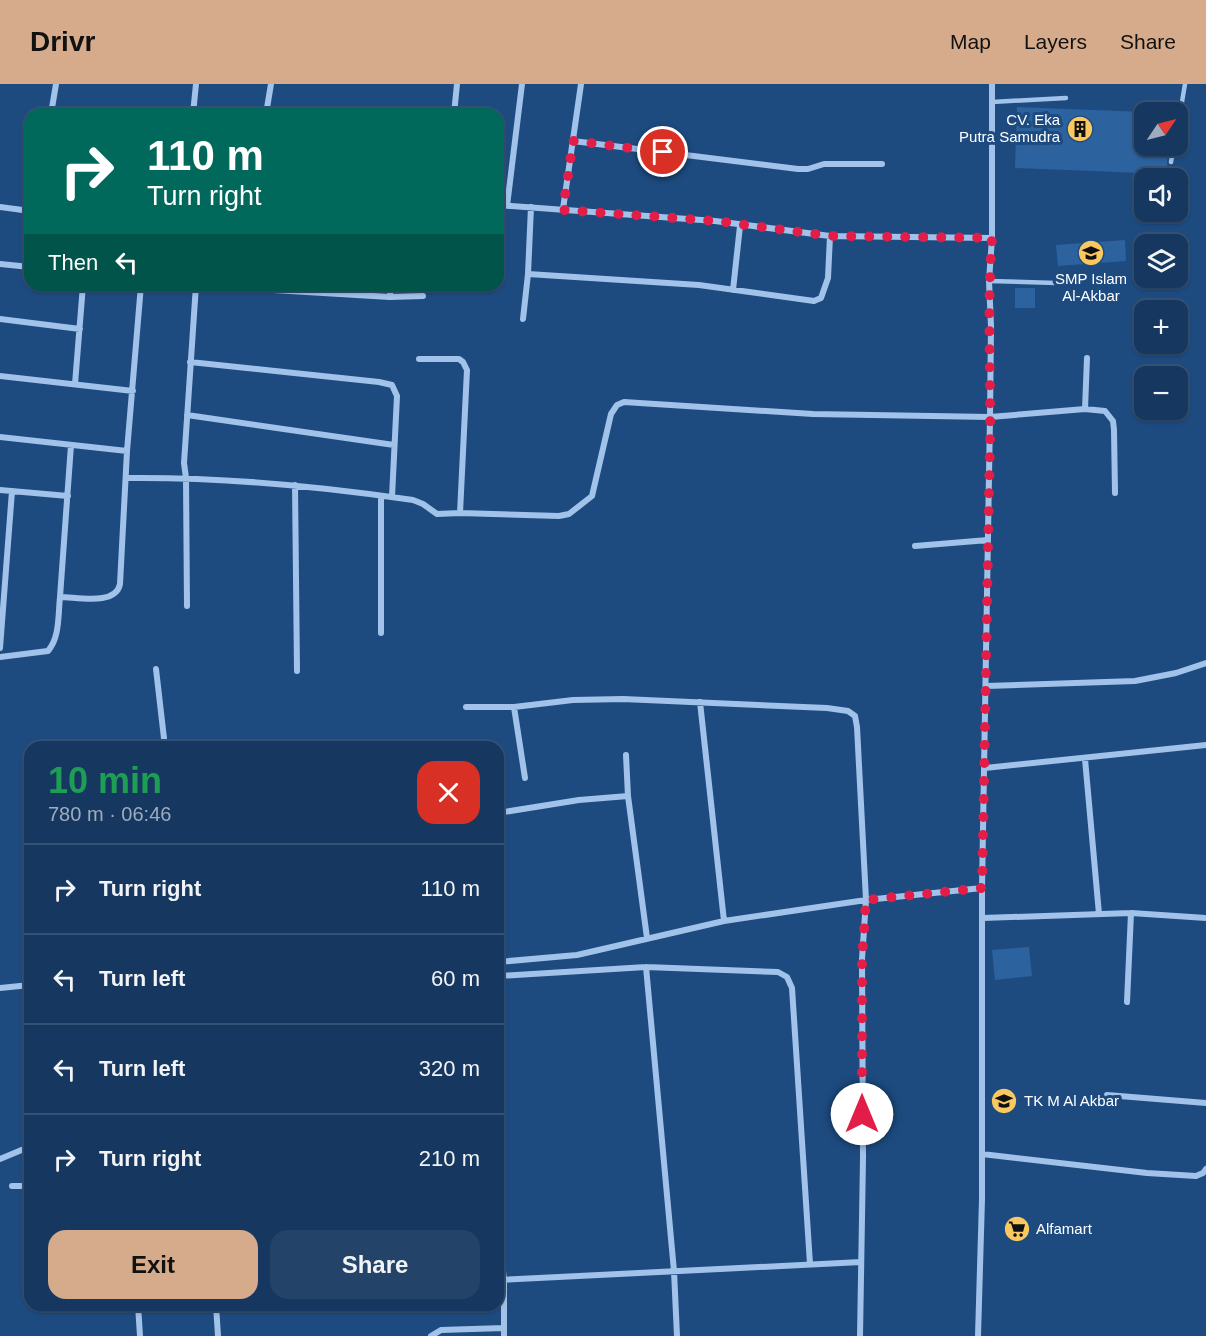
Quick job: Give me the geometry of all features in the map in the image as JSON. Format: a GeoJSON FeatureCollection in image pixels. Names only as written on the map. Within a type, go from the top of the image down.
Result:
{"type":"FeatureCollection","features":[{"type":"Feature","properties":{"kind":"street"},"geometry":{"type":"LineString","coordinates":[[52,108],[56,84]]}},
{"type":"Feature","properties":{"kind":"street"},"geometry":{"type":"LineString","coordinates":[[194,108],[196,84]]}},
{"type":"Feature","properties":{"kind":"street"},"geometry":{"type":"LineString","coordinates":[[267,108],[271,84]]}},
{"type":"Feature","properties":{"kind":"street"},"geometry":{"type":"LineString","coordinates":[[455,108],[457,84]]}},
{"type":"Feature","properties":{"kind":"street"},"geometry":{"type":"LineString","coordinates":[[522,84],[507,206],[716,221],[740,226],[830,236],[992,238]]}},
{"type":"Feature","properties":{"kind":"street"},"geometry":{"type":"LineString","coordinates":[[563,210],[581,84]]}},
{"type":"Feature","properties":{"kind":"street"},"geometry":{"type":"LineString","coordinates":[[978,1336],[982,1154],[982,888],[990,417],[991,326],[988,281],[992,238],[992,84]]}},
{"type":"Feature","properties":{"kind":"street"},"geometry":{"type":"LineString","coordinates":[[573,141],[798,169],[824,165],[882,164]]}},
{"type":"Feature","properties":{"kind":"street"},"geometry":{"type":"LineString","coordinates":[[0,207],[24,210]]}},
{"type":"Feature","properties":{"kind":"street"},"geometry":{"type":"LineString","coordinates":[[523,319],[531,207]]}},
{"type":"Feature","properties":{"kind":"street"},"geometry":{"type":"LineString","coordinates":[[733,290],[740,226]]}},
{"type":"Feature","properties":{"kind":"street"},"geometry":{"type":"LineString","coordinates":[[528,274],[699,285],[814,302],[821,298],[828,278],[830,236]]}},
{"type":"Feature","properties":{"kind":"street"},"geometry":{"type":"LineString","coordinates":[[0,264],[24,266]]}},
{"type":"Feature","properties":{"kind":"street"},"geometry":{"type":"LineString","coordinates":[[75,384],[83,291]]}},
{"type":"Feature","properties":{"kind":"street"},"geometry":{"type":"LineString","coordinates":[[60,597],[110,597],[117,592],[122,558],[127,451],[141,291]]}},
{"type":"Feature","properties":{"kind":"street"},"geometry":{"type":"LineString","coordinates":[[187,606],[184,463],[196,291]]}},
{"type":"Feature","properties":{"kind":"street"},"geometry":{"type":"LineString","coordinates":[[290,291],[390,297],[423,296]]}},
{"type":"Feature","properties":{"kind":"street"},"geometry":{"type":"LineString","coordinates":[[390,291],[390,297]]}},
{"type":"Feature","properties":{"kind":"street"},"geometry":{"type":"LineString","coordinates":[[0,319],[80,329]]}},
{"type":"Feature","properties":{"kind":"street"},"geometry":{"type":"LineString","coordinates":[[1085,409],[1087,358]]}},
{"type":"Feature","properties":{"kind":"street"},"geometry":{"type":"LineString","coordinates":[[419,359],[459,360],[463,362],[467,370],[460,513]]}},
{"type":"Feature","properties":{"kind":"street"},"geometry":{"type":"LineString","coordinates":[[190,362],[392,385],[397,396],[392,497]]}},
{"type":"Feature","properties":{"kind":"street"},"geometry":{"type":"LineString","coordinates":[[0,376],[133,391]]}},
{"type":"Feature","properties":{"kind":"street"},"geometry":{"type":"LineString","coordinates":[[126,478],[186,478],[295,485],[420,502],[437,514],[559,516],[569,514],[592,496],[611,414],[617,405],[624,402],[813,414],[990,417],[1085,409],[1105,411],[1113,421],[1114,493]]}},
{"type":"Feature","properties":{"kind":"street"},"geometry":{"type":"LineString","coordinates":[[187,415],[394,445]]}},
{"type":"Feature","properties":{"kind":"street"},"geometry":{"type":"LineString","coordinates":[[0,437],[127,451]]}},
{"type":"Feature","properties":{"kind":"street"},"geometry":{"type":"LineString","coordinates":[[0,657],[48,651],[56,636],[71,446]]}},
{"type":"Feature","properties":{"kind":"street"},"geometry":{"type":"LineString","coordinates":[[295,485],[297,671]]}},
{"type":"Feature","properties":{"kind":"street"},"geometry":{"type":"LineString","coordinates":[[0,490],[68,496]]}},
{"type":"Feature","properties":{"kind":"street"},"geometry":{"type":"LineString","coordinates":[[0,648],[12,491]]}},
{"type":"Feature","properties":{"kind":"street"},"geometry":{"type":"LineString","coordinates":[[381,497],[381,633]]}},
{"type":"Feature","properties":{"kind":"street"},"geometry":{"type":"LineString","coordinates":[[915,546],[988,540]]}},
{"type":"Feature","properties":{"kind":"street"},"geometry":{"type":"LineString","coordinates":[[986,686],[1135,681],[1176,674],[1206,663]]}},
{"type":"Feature","properties":{"kind":"street"},"geometry":{"type":"LineString","coordinates":[[156,669],[164,741]]}},
{"type":"Feature","properties":{"kind":"street"},"geometry":{"type":"LineString","coordinates":[[466,707],[514,707],[573,700],[700,702],[837,708],[855,716],[866,900],[862,959],[860,1336]]}},
{"type":"Feature","properties":{"kind":"street"},"geometry":{"type":"LineString","coordinates":[[700,702],[724,921]]}},
{"type":"Feature","properties":{"kind":"street"},"geometry":{"type":"LineString","coordinates":[[514,707],[525,778]]}},
{"type":"Feature","properties":{"kind":"street"},"geometry":{"type":"LineString","coordinates":[[985,768],[1206,745]]}},
{"type":"Feature","properties":{"kind":"street"},"geometry":{"type":"LineString","coordinates":[[626,755],[628,795],[647,938]]}},
{"type":"Feature","properties":{"kind":"street"},"geometry":{"type":"LineString","coordinates":[[1085,759],[1099,914]]}},
{"type":"Feature","properties":{"kind":"street"},"geometry":{"type":"LineString","coordinates":[[504,812],[628,795]]}},
{"type":"Feature","properties":{"kind":"street"},"geometry":{"type":"LineString","coordinates":[[504,961],[577,955],[724,921],[866,900],[982,888]]}},
{"type":"Feature","properties":{"kind":"street"},"geometry":{"type":"LineString","coordinates":[[1127,1002],[1131,913]]}},
{"type":"Feature","properties":{"kind":"street"},"geometry":{"type":"LineString","coordinates":[[983,918],[1131,913],[1206,918]]}},
{"type":"Feature","properties":{"kind":"street"},"geometry":{"type":"LineString","coordinates":[[504,976],[646,967],[782,973],[790,981],[810,1264]]}},
{"type":"Feature","properties":{"kind":"street"},"geometry":{"type":"LineString","coordinates":[[646,967],[674,1271],[677,1336]]}},
{"type":"Feature","properties":{"kind":"street"},"geometry":{"type":"LineString","coordinates":[[0,988],[24,986]]}},
{"type":"Feature","properties":{"kind":"street"},"geometry":{"type":"LineString","coordinates":[[1107,1095],[1206,1103]]}},
{"type":"Feature","properties":{"kind":"street"},"geometry":{"type":"LineString","coordinates":[[0,1159],[24,1149]]}},
{"type":"Feature","properties":{"kind":"street"},"geometry":{"type":"LineString","coordinates":[[982,1154],[1148,1173],[1196,1176],[1206,1169]]}},
{"type":"Feature","properties":{"kind":"street"},"geometry":{"type":"LineString","coordinates":[[12,1186],[24,1186]]}},
{"type":"Feature","properties":{"kind":"street"},"geometry":{"type":"LineString","coordinates":[[504,1280],[861,1262]]}},
{"type":"Feature","properties":{"kind":"street"},"geometry":{"type":"LineString","coordinates":[[138,1311],[140,1336]]}},
{"type":"Feature","properties":{"kind":"street"},"geometry":{"type":"LineString","coordinates":[[216,1311],[218,1336]]}},
{"type":"Feature","properties":{"kind":"street"},"geometry":{"type":"LineString","coordinates":[[503,1311],[504,1336]]}},
{"type":"Feature","properties":{"kind":"street"},"geometry":{"type":"LineString","coordinates":[[431,1336],[441,1330],[504,1328]]}},
{"type":"Feature","properties":{"kind":"lane"},"geometry":{"type":"LineString","coordinates":[[1182,102],[1185,84]]}},
{"type":"Feature","properties":{"kind":"lane"},"geometry":{"type":"LineString","coordinates":[[992,102],[1066,98]]}},
{"type":"Feature","properties":{"kind":"lane"},"geometry":{"type":"LineString","coordinates":[[1171,162],[1172,156]]}},
{"type":"Feature","properties":{"kind":"lane"},"geometry":{"type":"LineString","coordinates":[[988,281],[1056,283]]}},
{"type":"Feature","properties":{"kind":"building","name":"CV. Eka Putra Samudra"},"geometry":{"type":"Polygon","coordinates":[[[1017,107],[1134,112],[1134,156],[1168,156],[1168,168],[1134,168],[1134,173],[1015,168],[1017,107]]]}},
{"type":"Feature","properties":{"kind":"building","name":"SMP Islam Al-Akbar"},"geometry":{"type":"Polygon","coordinates":[[[1125,240],[1126,261],[1058,266],[1056,245],[1125,240]]]}},
{"type":"Feature","properties":{"kind":"building","name":"SMP Islam Al-Akbar"},"geometry":{"type":"Polygon","coordinates":[[[1015,288],[1035,288],[1035,308],[1015,308],[1015,288]]]}},
{"type":"Feature","properties":{"kind":"building"},"geometry":{"type":"Polygon","coordinates":[[[1029,947],[1032,976],[995,980],[992,950],[1029,947]]]}},
{"type":"Feature","properties":{"kind":"building","name":"TK M Al Akbar"},"geometry":{"type":"Polygon","coordinates":[[[997,1095],[1012,1096],[1011,1107],[996,1106],[997,1095]]]}},
{"type":"Feature","properties":{"kind":"building","name":"Alfamart"},"geometry":{"type":"Polygon","coordinates":[[[1011,1223],[1023,1223],[1023,1236],[1011,1236],[1011,1223]]]}},
{"type":"Feature","properties":{"kind":"place","name":"CV. Eka Putra Samudra"},"geometry":{"type":"Point","coordinates":[1080,129]}},
{"type":"Feature","properties":{"kind":"place","name":"SMP Islam Al-Akbar"},"geometry":{"type":"Point","coordinates":[1091,253]}},
{"type":"Feature","properties":{"kind":"place","name":"TK M Al Akbar"},"geometry":{"type":"Point","coordinates":[1004,1101]}},
{"type":"Feature","properties":{"kind":"place","name":"Alfamart"},"geometry":{"type":"Point","coordinates":[1017,1229]}},
{"type":"Feature","properties":{"kind":"route"},"geometry":{"type":"LineString","coordinates":[[663,152],[573,141],[563,210],[716,221],[740,226],[830,236],[992,238],[988,281],[991,326],[990,438],[982,888],[866,900],[862,959],[862,1114]]}}]}
